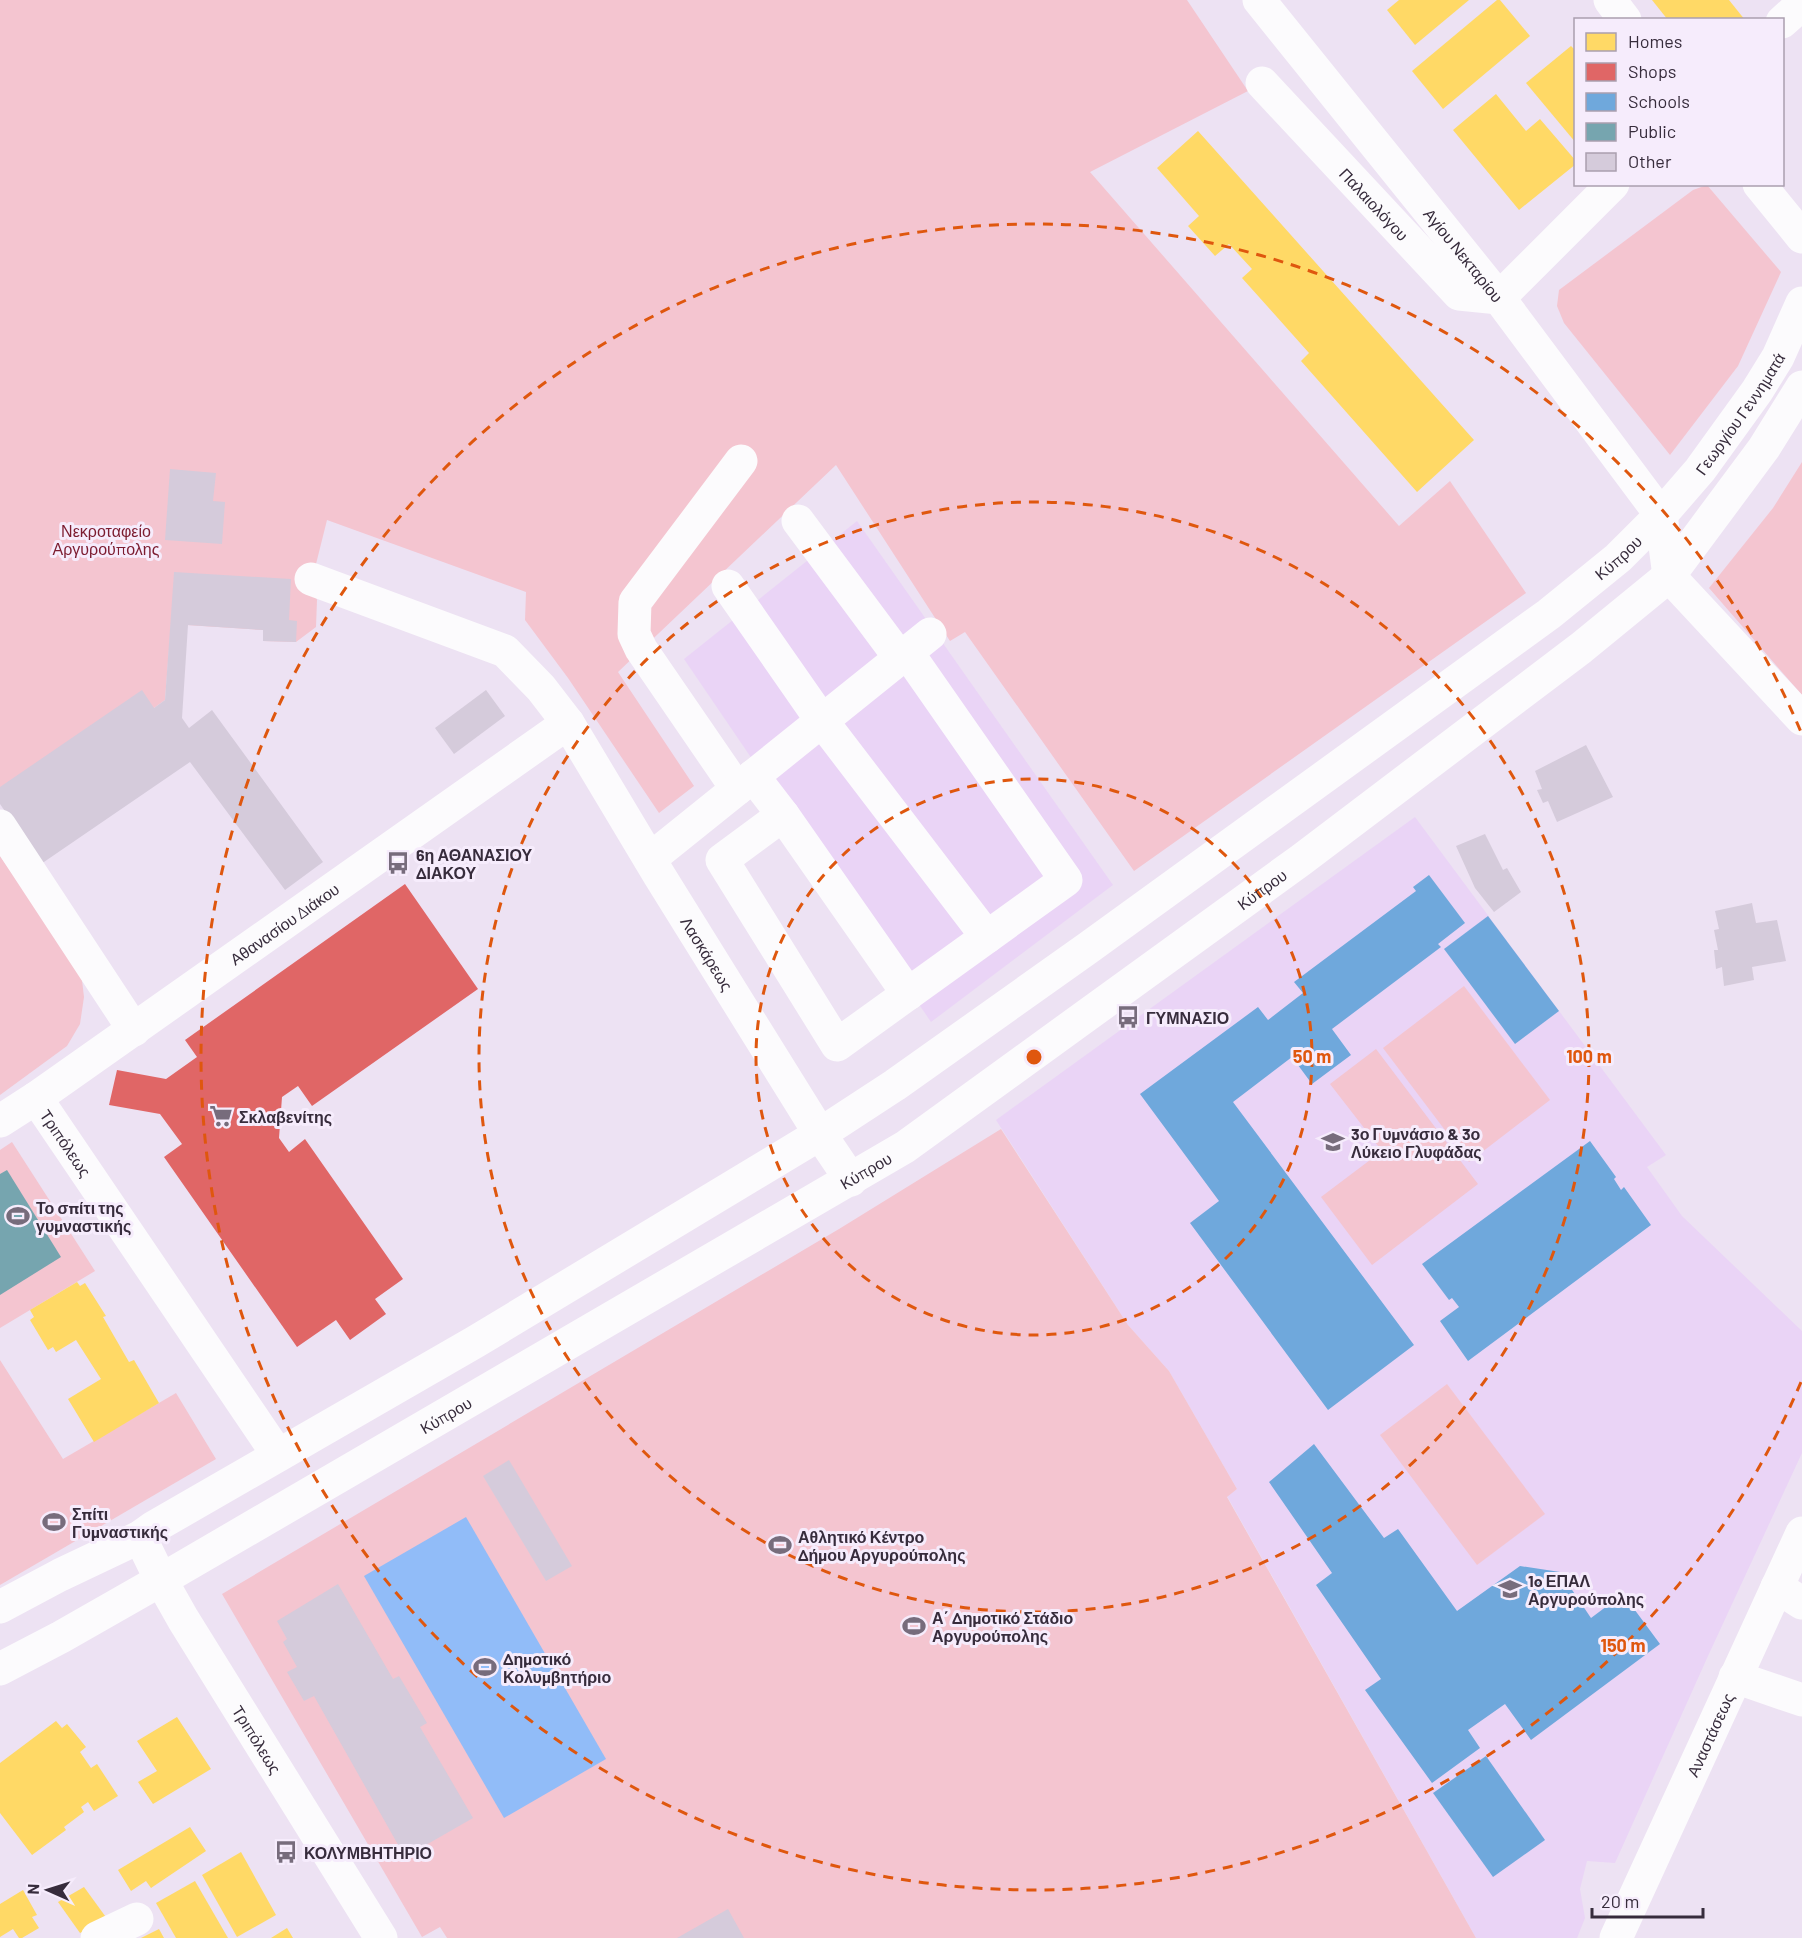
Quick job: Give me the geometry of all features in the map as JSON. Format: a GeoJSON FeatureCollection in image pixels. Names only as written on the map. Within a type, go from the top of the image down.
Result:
{"type":"FeatureCollection","features":[{"type":"Feature","properties":{"kind":"main road","name":"Αγίου Νεκταρίου"},"geometry":{"type":"LineString","coordinates":[[1259,0],[1499,298],[1661,515]]}},
{"type":"Feature","properties":{"kind":"main road"},"geometry":{"type":"LineString","coordinates":[[1610,0],[1624,18]]}},
{"type":"Feature","properties":{"kind":"main road"},"geometry":{"type":"LineString","coordinates":[[1784,20],[1802,4]]}},
{"type":"Feature","properties":{"kind":"main road","name":"Παλαιολόγου"},"geometry":{"type":"LineString","coordinates":[[1262,83],[1459,294],[1499,298]]}},
{"type":"Feature","properties":{"kind":"main road"},"geometry":{"type":"LineString","coordinates":[[1499,298],[1611,186]]}},
{"type":"Feature","properties":{"kind":"main road"},"geometry":{"type":"LineString","coordinates":[[1761,186],[1802,237]]}},
{"type":"Feature","properties":{"kind":"main road","name":"Γεωργίου Γεννηματά"},"geometry":{"type":"LineString","coordinates":[[1661,515],[1700,470],[1757,391],[1778,357],[1802,303]]}},
{"type":"Feature","properties":{"kind":"main road"},"geometry":{"type":"LineString","coordinates":[[1669,576],[1764,448],[1802,387]]}},
{"type":"Feature","properties":{"kind":"main road"},"geometry":{"type":"LineString","coordinates":[[741,461],[635,602],[634,634],[641,649],[745,782],[783,814],[908,994]]}},
{"type":"Feature","properties":{"kind":"main road"},"geometry":{"type":"LineString","coordinates":[[1661,515],[1669,576],[1802,719]]}},
{"type":"Feature","properties":{"kind":"main road","name":"Κύπρου"},"geometry":{"type":"LineString","coordinates":[[0,1606],[140,1537],[476,1342],[820,1134],[1088,948],[1549,614],[1618,558],[1661,515]]}},
{"type":"Feature","properties":{"kind":"main road"},"geometry":{"type":"LineString","coordinates":[[783,814],[722,860],[837,1045],[1066,880],[912,648],[798,521]]}},
{"type":"Feature","properties":{"kind":"main road","name":"Κύπρου"},"geometry":{"type":"LineString","coordinates":[[0,1669],[161,1580],[906,1147],[1308,855],[1581,648],[1669,576]]}},
{"type":"Feature","properties":{"kind":"main road","name":"Λασκάρεως"},"geometry":{"type":"LineString","coordinates":[[311,579],[505,651],[541,688],[568,723],[820,1134],[851,1180]]}},
{"type":"Feature","properties":{"kind":"main road"},"geometry":{"type":"LineString","coordinates":[[728,586],[822,721],[987,937]]}},
{"type":"Feature","properties":{"kind":"main road"},"geometry":{"type":"LineString","coordinates":[[650,859],[912,648]]}},
{"type":"Feature","properties":{"kind":"main road","name":"Αθανασίου Διάκου"},"geometry":{"type":"LineString","coordinates":[[0,1120],[36,1098],[134,1030],[568,723]]}},
{"type":"Feature","properties":{"kind":"main road"},"geometry":{"type":"LineString","coordinates":[[0,826],[134,1030]]}},
{"type":"Feature","properties":{"kind":"main road","name":"Τριπόλεως"},"geometry":{"type":"LineString","coordinates":[[36,1098],[278,1455]]}},
{"type":"Feature","properties":{"kind":"main road","name":"Αναστάσεως"},"geometry":{"type":"LineString","coordinates":[[1616,1938],[1735,1677],[1789,1595],[1802,1533]]}},
{"type":"Feature","properties":{"kind":"main road","name":"Τριπόλεως"},"geometry":{"type":"LineString","coordinates":[[140,1537],[161,1580],[381,1938]]}},
{"type":"Feature","properties":{"kind":"main road"},"geometry":{"type":"LineString","coordinates":[[1735,1677],[1802,1700]]}},
{"type":"Feature","properties":{"kind":"main road"},"geometry":{"type":"LineString","coordinates":[[97,1938],[137,1919]]}},
{"type":"Feature","properties":{"kind":"shaded area"},"geometry":{"type":"Polygon","coordinates":[[[857,521],[1113,885],[931,1022],[684,659],[857,521]]]}},
{"type":"Feature","properties":{"kind":"shaded area"},"geometry":{"type":"Polygon","coordinates":[[[1415,817],[1666,1155],[1647,1167],[1682,1216],[1802,1331],[1802,1453],[1615,1863],[1587,1861],[1580,1889],[1585,1918],[1577,1938],[1476,1938],[1227,1496],[1237,1489],[1169,1371],[1128,1325],[996,1120],[1415,817]]]}},
{"type":"Feature","properties":{"kind":"green space","name":"Νεκροταφείο Αργυρούπολης"},"geometry":{"type":"Polygon","coordinates":[[[0,0],[1187,0],[1248,91],[1090,172],[1399,526],[1450,481],[1526,593],[1134,871],[965,632],[950,641],[836,465],[618,672],[694,786],[659,813],[568,678],[525,620],[526,592],[327,520],[313,576],[317,600],[316,627],[296,642],[263,641],[263,630],[171,624],[165,700],[154,708],[159,717],[0,804],[0,0]]]}},
{"type":"Feature","properties":{"kind":"green space"},"geometry":{"type":"Polygon","coordinates":[[[1708,186],[1781,272],[1738,366],[1670,455],[1564,323],[1557,306],[1559,290],[1693,190],[1708,186]]]}},
{"type":"Feature","properties":{"kind":"green space"},"geometry":{"type":"Polygon","coordinates":[[[1802,462],[1802,695],[1709,588],[1773,508],[1802,462]]]}},
{"type":"Feature","properties":{"kind":"green space"},"geometry":{"type":"Polygon","coordinates":[[[0,856],[81,972],[84,997],[80,1024],[67,1046],[0,1095],[0,856]]]}},
{"type":"Feature","properties":{"kind":"green space"},"geometry":{"type":"Polygon","coordinates":[[[1464,986],[1550,1100],[1469,1162],[1383,1048],[1464,986]]]}},
{"type":"Feature","properties":{"kind":"green space"},"geometry":{"type":"Polygon","coordinates":[[[1376,1049],[1478,1184],[1372,1265],[1321,1197],[1382,1151],[1330,1084],[1376,1049]]]}},
{"type":"Feature","properties":{"kind":"green space","name":"Αθλητικό Κέντρο Δήμου Αργυρούπολης"},"geometry":{"type":"Polygon","coordinates":[[[1001,1129],[1128,1325],[1169,1371],[1237,1489],[1227,1497],[1476,1938],[447,1938],[440,1927],[422,1937],[222,1594],[839,1229],[1001,1129]]]}},
{"type":"Feature","properties":{"kind":"green space"},"geometry":{"type":"Polygon","coordinates":[[[12,1142],[95,1271],[0,1328],[0,1150],[12,1142]]]}},
{"type":"Feature","properties":{"kind":"green space","name":"Σπίτι Γυμναστικής"},"geometry":{"type":"Polygon","coordinates":[[[0,1360],[63,1459],[176,1393],[216,1459],[0,1585],[0,1360]]]}},
{"type":"Feature","properties":{"kind":"green space"},"geometry":{"type":"Polygon","coordinates":[[[1447,1384],[1545,1514],[1477,1565],[1380,1435],[1447,1384]]]}},
{"type":"Feature","properties":{"kind":"water","name":"Δημοτικό Κολυμβητήριο"},"geometry":{"type":"Polygon","coordinates":[[[466,1517],[606,1759],[504,1818],[364,1576],[466,1517]]]}},
{"type":"Feature","properties":{"kind":"building: Homes"},"geometry":{"type":"Polygon","coordinates":[[[1399,0],[1469,0],[1415,45],[1387,10],[1399,0]]]}},
{"type":"Feature","properties":{"kind":"building: Homes"},"geometry":{"type":"Polygon","coordinates":[[[1497,0],[1500,0],[1530,36],[1443,109],[1412,71],[1497,0]]]}},
{"type":"Feature","properties":{"kind":"building: Homes"},"geometry":{"type":"Polygon","coordinates":[[[1652,0],[1729,0],[1743,18],[1666,18],[1652,0]]]}},
{"type":"Feature","properties":{"kind":"building: Homes"},"geometry":{"type":"Polygon","coordinates":[[[1571,46],[1574,49],[1574,141],[1526,83],[1571,46]]]}},
{"type":"Feature","properties":{"kind":"building: Homes"},"geometry":{"type":"Polygon","coordinates":[[[1496,94],[1526,131],[1540,119],[1574,159],[1574,166],[1519,210],[1453,130],[1496,94]]]}},
{"type":"Feature","properties":{"kind":"building: Homes"},"geometry":{"type":"Polygon","coordinates":[[[1198,131],[1474,440],[1417,492],[1301,361],[1309,353],[1242,278],[1252,269],[1229,244],[1215,256],[1188,226],[1199,216],[1157,168],[1198,131]]]}},
{"type":"Feature","properties":{"kind":"building: Homes"},"geometry":{"type":"Polygon","coordinates":[[[77,1282],[80,1286],[85,1283],[106,1316],[103,1317],[129,1362],[134,1360],[159,1403],[94,1442],[68,1399],[101,1379],[76,1340],[56,1352],[53,1347],[48,1350],[30,1320],[34,1317],[30,1310],[77,1282]]]}},
{"type":"Feature","properties":{"kind":"building: Homes"},"geometry":{"type":"Polygon","coordinates":[[[177,1717],[211,1769],[153,1804],[138,1782],[157,1771],[137,1741],[177,1717]]]}},
{"type":"Feature","properties":{"kind":"building: Homes"},"geometry":{"type":"Polygon","coordinates":[[[56,1721],[62,1728],[67,1724],[86,1747],[80,1752],[91,1768],[97,1764],[118,1796],[94,1811],[88,1802],[81,1807],[84,1812],[64,1827],[66,1830],[32,1855],[0,1813],[0,1763],[56,1721]]]}},
{"type":"Feature","properties":{"kind":"building: Homes"},"geometry":{"type":"Polygon","coordinates":[[[190,1827],[206,1851],[151,1888],[146,1881],[131,1891],[118,1870],[190,1827]]]}},
{"type":"Feature","properties":{"kind":"building: Homes"},"geometry":{"type":"Polygon","coordinates":[[[241,1852],[276,1915],[237,1937],[202,1875],[241,1852]]]}},
{"type":"Feature","properties":{"kind":"building: Homes"},"geometry":{"type":"Polygon","coordinates":[[[195,1881],[228,1938],[176,1938],[156,1903],[195,1881]]]}},
{"type":"Feature","properties":{"kind":"building: Homes"},"geometry":{"type":"Polygon","coordinates":[[[84,1887],[108,1920],[80,1933],[58,1902],[84,1887]]]}},
{"type":"Feature","properties":{"kind":"building: Homes"},"geometry":{"type":"Polygon","coordinates":[[[23,1890],[37,1915],[32,1917],[39,1928],[22,1938],[19,1938],[13,1929],[0,1937],[0,1904],[23,1890]]]}},
{"type":"Feature","properties":{"kind":"building: Homes"},"geometry":{"type":"Polygon","coordinates":[[[287,1928],[293,1938],[271,1938],[287,1928]]]}},
{"type":"Feature","properties":{"kind":"building: Homes"},"geometry":{"type":"Polygon","coordinates":[[[159,1929],[164,1938],[141,1938],[159,1929]]]}},
{"type":"Feature","properties":{"kind":"building: Shops","name":"Σκλαβενίτης"},"geometry":{"type":"Polygon","coordinates":[[[405,884],[478,989],[312,1106],[298,1086],[282,1097],[279,1138],[289,1152],[305,1139],[403,1279],[375,1299],[386,1314],[350,1340],[336,1320],[297,1347],[164,1157],[182,1144],[160,1114],[109,1105],[117,1070],[166,1079],[197,1057],[185,1040],[405,884]]]}},
{"type":"Feature","properties":{"kind":"building: Schools"},"geometry":{"type":"Polygon","coordinates":[[[1429,875],[1465,923],[1438,944],[1441,947],[1332,1029],[1351,1055],[1312,1084],[1292,1057],[1233,1102],[1414,1345],[1328,1410],[1190,1223],[1219,1201],[1140,1094],[1258,1007],[1268,1020],[1303,993],[1294,982],[1416,891],[1413,887],[1429,875]]]}},
{"type":"Feature","properties":{"kind":"building: Schools"},"geometry":{"type":"Polygon","coordinates":[[[1488,916],[1559,1011],[1515,1044],[1444,949],[1488,916]]]}},
{"type":"Feature","properties":{"kind":"building: Schools"},"geometry":{"type":"Polygon","coordinates":[[[1590,1141],[1616,1177],[1614,1179],[1621,1190],[1624,1187],[1651,1225],[1468,1361],[1440,1321],[1459,1307],[1452,1298],[1449,1300],[1422,1264],[1590,1141]]]}},
{"type":"Feature","properties":{"kind":"building: Schools"},"geometry":{"type":"Polygon","coordinates":[[[1314,1444],[1384,1538],[1398,1529],[1457,1611],[1520,1566],[1560,1572],[1591,1618],[1623,1594],[1660,1644],[1531,1740],[1505,1704],[1468,1730],[1480,1748],[1432,1783],[1365,1690],[1381,1679],[1316,1585],[1332,1573],[1269,1482],[1314,1444]]]}},
{"type":"Feature","properties":{"kind":"building: Schools"},"geometry":{"type":"Polygon","coordinates":[[[1486,1756],[1545,1840],[1493,1877],[1433,1793],[1486,1756]]]}},
{"type":"Feature","properties":{"kind":"building: Public","name":"Το σπίτι της γυμναστικής"},"geometry":{"type":"Polygon","coordinates":[[[7,1170],[61,1257],[0,1295],[0,1174],[7,1170]]]}},
{"type":"Feature","properties":{"kind":"building: Other"},"geometry":{"type":"Polygon","coordinates":[[[170,469],[216,473],[213,501],[225,502],[222,544],[165,540],[170,469]]]}},
{"type":"Feature","properties":{"kind":"building: Other"},"geometry":{"type":"Polygon","coordinates":[[[174,572],[291,579],[289,620],[297,621],[296,642],[263,641],[263,630],[188,625],[182,718],[189,728],[212,710],[323,862],[285,890],[190,762],[41,864],[0,804],[0,787],[142,690],[154,708],[165,700],[174,572]]]}},
{"type":"Feature","properties":{"kind":"building: Other"},"geometry":{"type":"Polygon","coordinates":[[[486,690],[505,716],[454,754],[435,728],[486,690]]]}},
{"type":"Feature","properties":{"kind":"building: Other"},"geometry":{"type":"Polygon","coordinates":[[[1586,745],[1613,797],[1557,822],[1548,801],[1543,803],[1537,790],[1542,789],[1535,771],[1586,745]]]}},
{"type":"Feature","properties":{"kind":"building: Other"},"geometry":{"type":"Polygon","coordinates":[[[1485,834],[1503,870],[1507,868],[1521,892],[1494,912],[1475,888],[1456,846],[1485,834]]]}},
{"type":"Feature","properties":{"kind":"building: Other"},"geometry":{"type":"Polygon","coordinates":[[[1752,903],[1756,923],[1777,920],[1786,961],[1752,967],[1754,980],[1724,986],[1722,967],[1716,969],[1714,950],[1718,950],[1714,930],[1719,929],[1715,911],[1752,903]]]}},
{"type":"Feature","properties":{"kind":"building: Other"},"geometry":{"type":"Polygon","coordinates":[[[509,1460],[572,1566],[546,1581],[483,1476],[509,1460]]]}},
{"type":"Feature","properties":{"kind":"building: Other"},"geometry":{"type":"Polygon","coordinates":[[[338,1584],[393,1679],[399,1676],[427,1723],[420,1727],[473,1818],[405,1857],[314,1696],[304,1701],[287,1672],[297,1667],[283,1642],[287,1639],[277,1621],[338,1584]]]}},
{"type":"Feature","properties":{"kind":"building: Other"},"geometry":{"type":"Polygon","coordinates":[[[728,1909],[744,1938],[677,1938],[728,1909]]]}},
{"type":"Feature","properties":{"kind":"place","name":"6η ΑΘΑΝΑΣΙΟΥ ΔΙΑΚΟΥ"},"geometry":{"type":"Point","coordinates":[398,863]}},
{"type":"Feature","properties":{"kind":"place","name":"ΓΥΜΝΑΣΙΟ"},"geometry":{"type":"Point","coordinates":[1128,1017]}},
{"type":"Feature","properties":{"kind":"place","name":"Σκλαβενίτης"},"geometry":{"type":"Point","coordinates":[221,1116]}},
{"type":"Feature","properties":{"kind":"place","name":"3ο Γυμνάσιο & 3ο Λύκειο Γλυφάδας"},"geometry":{"type":"Point","coordinates":[1333,1142]}},
{"type":"Feature","properties":{"kind":"place","name":"Το σπίτι της γυμναστικής"},"geometry":{"type":"Point","coordinates":[18,1216]}},
{"type":"Feature","properties":{"kind":"place","name":"Σπίτι Γυμναστικής"},"geometry":{"type":"Point","coordinates":[54,1522]}},
{"type":"Feature","properties":{"kind":"place","name":"Αθλητικό Κέντρο Δήμου Αργυρούπολης"},"geometry":{"type":"Point","coordinates":[780,1545]}},
{"type":"Feature","properties":{"kind":"place","name":"1o ΕΠΑΛ Αργυρούπολης"},"geometry":{"type":"Point","coordinates":[1510,1589]}},
{"type":"Feature","properties":{"kind":"place","name":"Α΄ Δημοτικό Στάδιο Αργυρούπολης"},"geometry":{"type":"Point","coordinates":[914,1626]}},
{"type":"Feature","properties":{"kind":"place","name":"Δημοτικό Κολυμβητήριο"},"geometry":{"type":"Point","coordinates":[485,1667]}},
{"type":"Feature","properties":{"kind":"place","name":"ΚΟΛΥΜΒΗΤΗΡΙΟ"},"geometry":{"type":"Point","coordinates":[286,1852]}}]}
